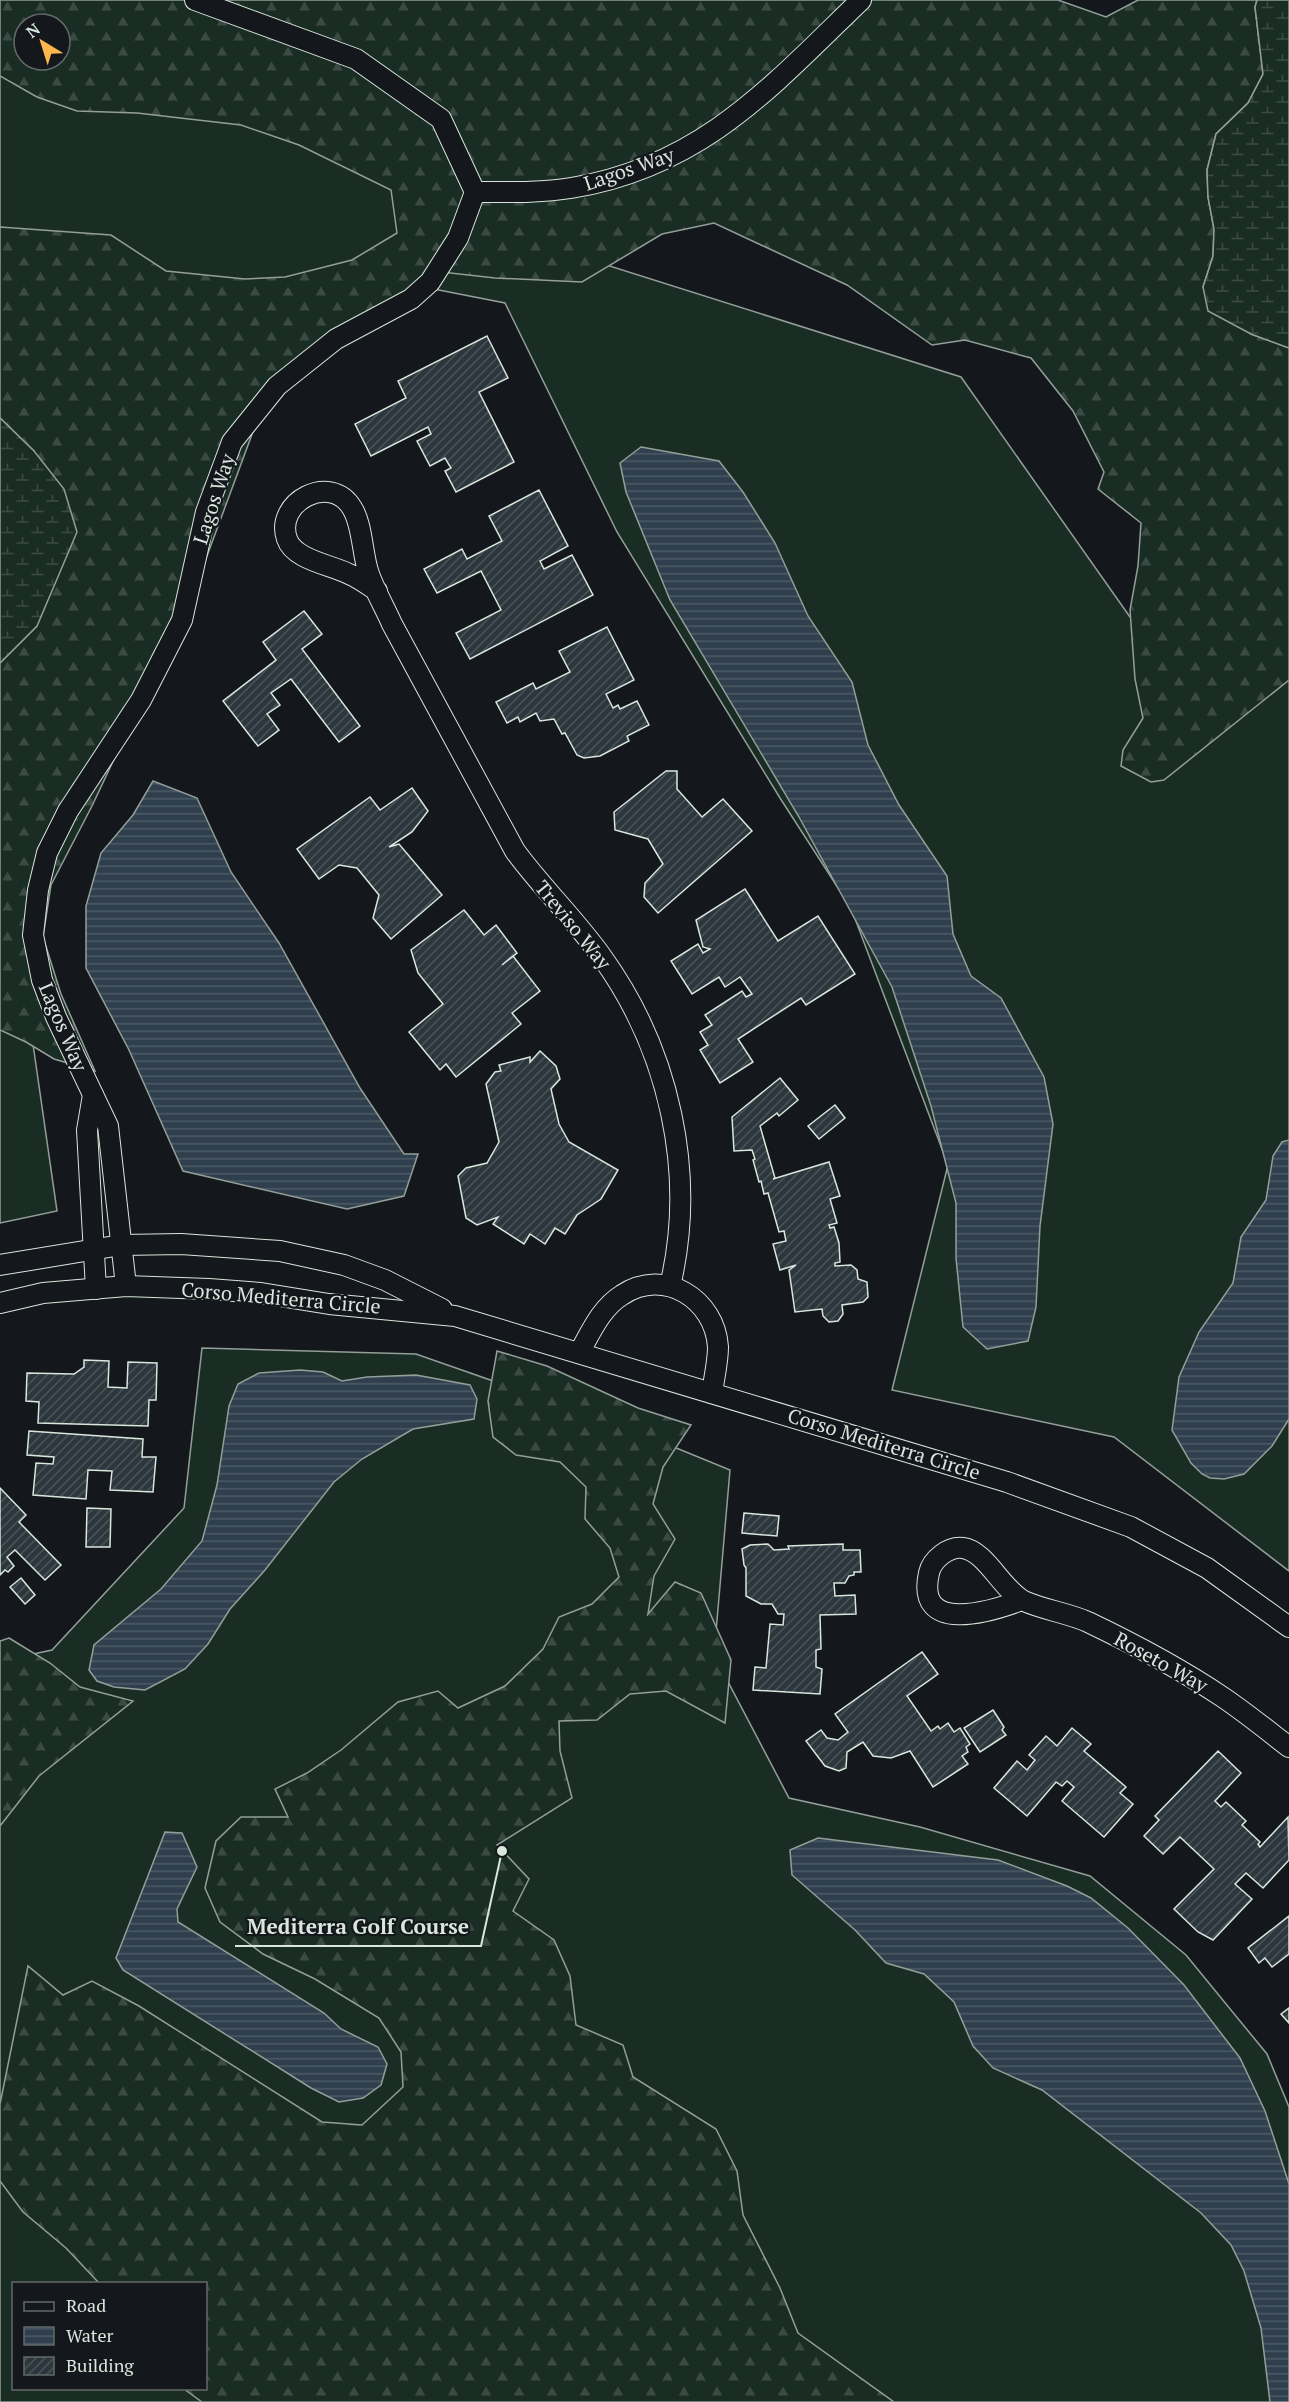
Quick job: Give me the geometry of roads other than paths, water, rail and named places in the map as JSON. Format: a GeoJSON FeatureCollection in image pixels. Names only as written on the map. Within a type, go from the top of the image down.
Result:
{"type":"FeatureCollection","features":[{"type":"Feature","properties":{"kind":"street"},"geometry":{"type":"LineString","coordinates":[[195,0],[356,59],[441,119],[475,192]]}},
{"type":"Feature","properties":{"kind":"street","name":"Lagos Way"},"geometry":{"type":"LineString","coordinates":[[126,1286],[108,1126],[56,1017],[42,980],[33,934],[38,890],[47,853],[68,811],[141,700],[182,620],[206,512],[232,442],[277,386],[336,339],[411,299],[430,282],[458,238],[475,192],[538,191],[589,184],[643,168],[693,146],[753,103],[861,0]]}},
{"type":"Feature","properties":{"kind":"street","name":"Treviso Way"},"geometry":{"type":"LineString","coordinates":[[377,591],[351,575],[311,560],[296,551],[287,541],[285,526],[289,512],[299,500],[315,491],[336,492],[352,507],[369,574],[377,591],[425,686],[515,851],[536,880],[601,955],[621,986],[656,1057],[674,1129],[681,1204],[676,1259],[670,1286]]}},
{"type":"Feature","properties":{"kind":"street","name":"Lagos Way"},"geometry":{"type":"LineString","coordinates":[[93,1095],[87,1130],[96,1289]]}},
{"type":"Feature","properties":{"kind":"street","name":"Corso Mediterra Circle"},"geometry":{"type":"LineString","coordinates":[[0,1265],[121,1245],[181,1244],[279,1251],[344,1265],[385,1280],[455,1316],[1007,1482],[1131,1527],[1207,1569],[1289,1627]]}},
{"type":"Feature","properties":{"kind":"street","name":"Corso Mediterra Circle"},"geometry":{"type":"LineString","coordinates":[[0,1303],[43,1293],[126,1286],[261,1293],[329,1304],[455,1316]]}},
{"type":"Feature","properties":{"kind":"street"},"geometry":{"type":"LineString","coordinates":[[579,1353],[606,1309],[622,1295],[641,1286],[670,1286],[693,1297],[707,1310],[718,1347],[712,1393]]}},
{"type":"Feature","properties":{"kind":"street","name":"Roseto Way"},"geometry":{"type":"LineString","coordinates":[[1022,1600],[965,1616],[951,1614],[937,1607],[928,1597],[927,1584],[931,1566],[948,1550],[964,1548],[982,1558],[999,1580],[1022,1600],[1087,1621],[1155,1658],[1223,1697],[1289,1747]]}},
{"type":"Feature","properties":{"kind":"water"},"geometry":{"type":"Polygon","coordinates":[[[641,447],[719,461],[743,492],[775,543],[808,616],[852,682],[868,745],[899,805],[947,876],[953,934],[971,976],[1001,998],[1044,1077],[1053,1124],[1040,1226],[1036,1307],[1028,1341],[987,1349],[963,1327],[956,1258],[956,1203],[931,1106],[892,987],[799,817],[670,600],[626,492],[620,463],[641,447]]]}},
{"type":"Feature","properties":{"kind":"water"},"geometry":{"type":"Polygon","coordinates":[[[153,781],[197,798],[231,872],[279,943],[360,1088],[404,1154],[418,1154],[404,1196],[347,1209],[183,1171],[129,1050],[86,968],[86,906],[101,853],[133,815],[153,781]]]}},
{"type":"Feature","properties":{"kind":"water"},"geometry":{"type":"Polygon","coordinates":[[[1289,1140],[1289,1419],[1272,1446],[1244,1474],[1224,1479],[1210,1478],[1202,1474],[1191,1463],[1172,1430],[1179,1377],[1199,1332],[1233,1283],[1241,1237],[1266,1200],[1273,1156],[1282,1142],[1289,1140]]]}},
{"type":"Feature","properties":{"kind":"water"},"geometry":{"type":"Polygon","coordinates":[[[300,1370],[323,1372],[342,1381],[367,1377],[416,1375],[470,1385],[477,1399],[474,1419],[413,1429],[362,1459],[334,1482],[265,1570],[230,1609],[208,1644],[185,1669],[145,1690],[114,1687],[97,1681],[89,1670],[94,1645],[161,1589],[202,1541],[217,1485],[229,1406],[238,1384],[259,1373],[300,1370]]]}},
{"type":"Feature","properties":{"kind":"water"},"geometry":{"type":"Polygon","coordinates":[[[165,1832],[182,1833],[197,1867],[177,1909],[178,1922],[324,2013],[341,2029],[378,2047],[387,2064],[381,2085],[363,2098],[339,2102],[311,2088],[123,1970],[116,1958],[165,1832]]]}},
{"type":"Feature","properties":{"kind":"water"},"geometry":{"type":"Polygon","coordinates":[[[818,1838],[998,1860],[1067,1886],[1091,1898],[1128,1928],[1184,1985],[1240,2058],[1265,2111],[1289,2184],[1289,2402],[1270,2402],[1261,2328],[1244,2271],[1231,2245],[1201,2213],[1042,2090],[993,2068],[973,2046],[954,2002],[924,1974],[886,1963],[855,1930],[792,1875],[790,1850],[818,1838]]]}},
{"type":"Feature","properties":{"kind":"place","name":"Mediterra Golf Course"},"geometry":{"type":"Point","coordinates":[502,1851]}}]}
